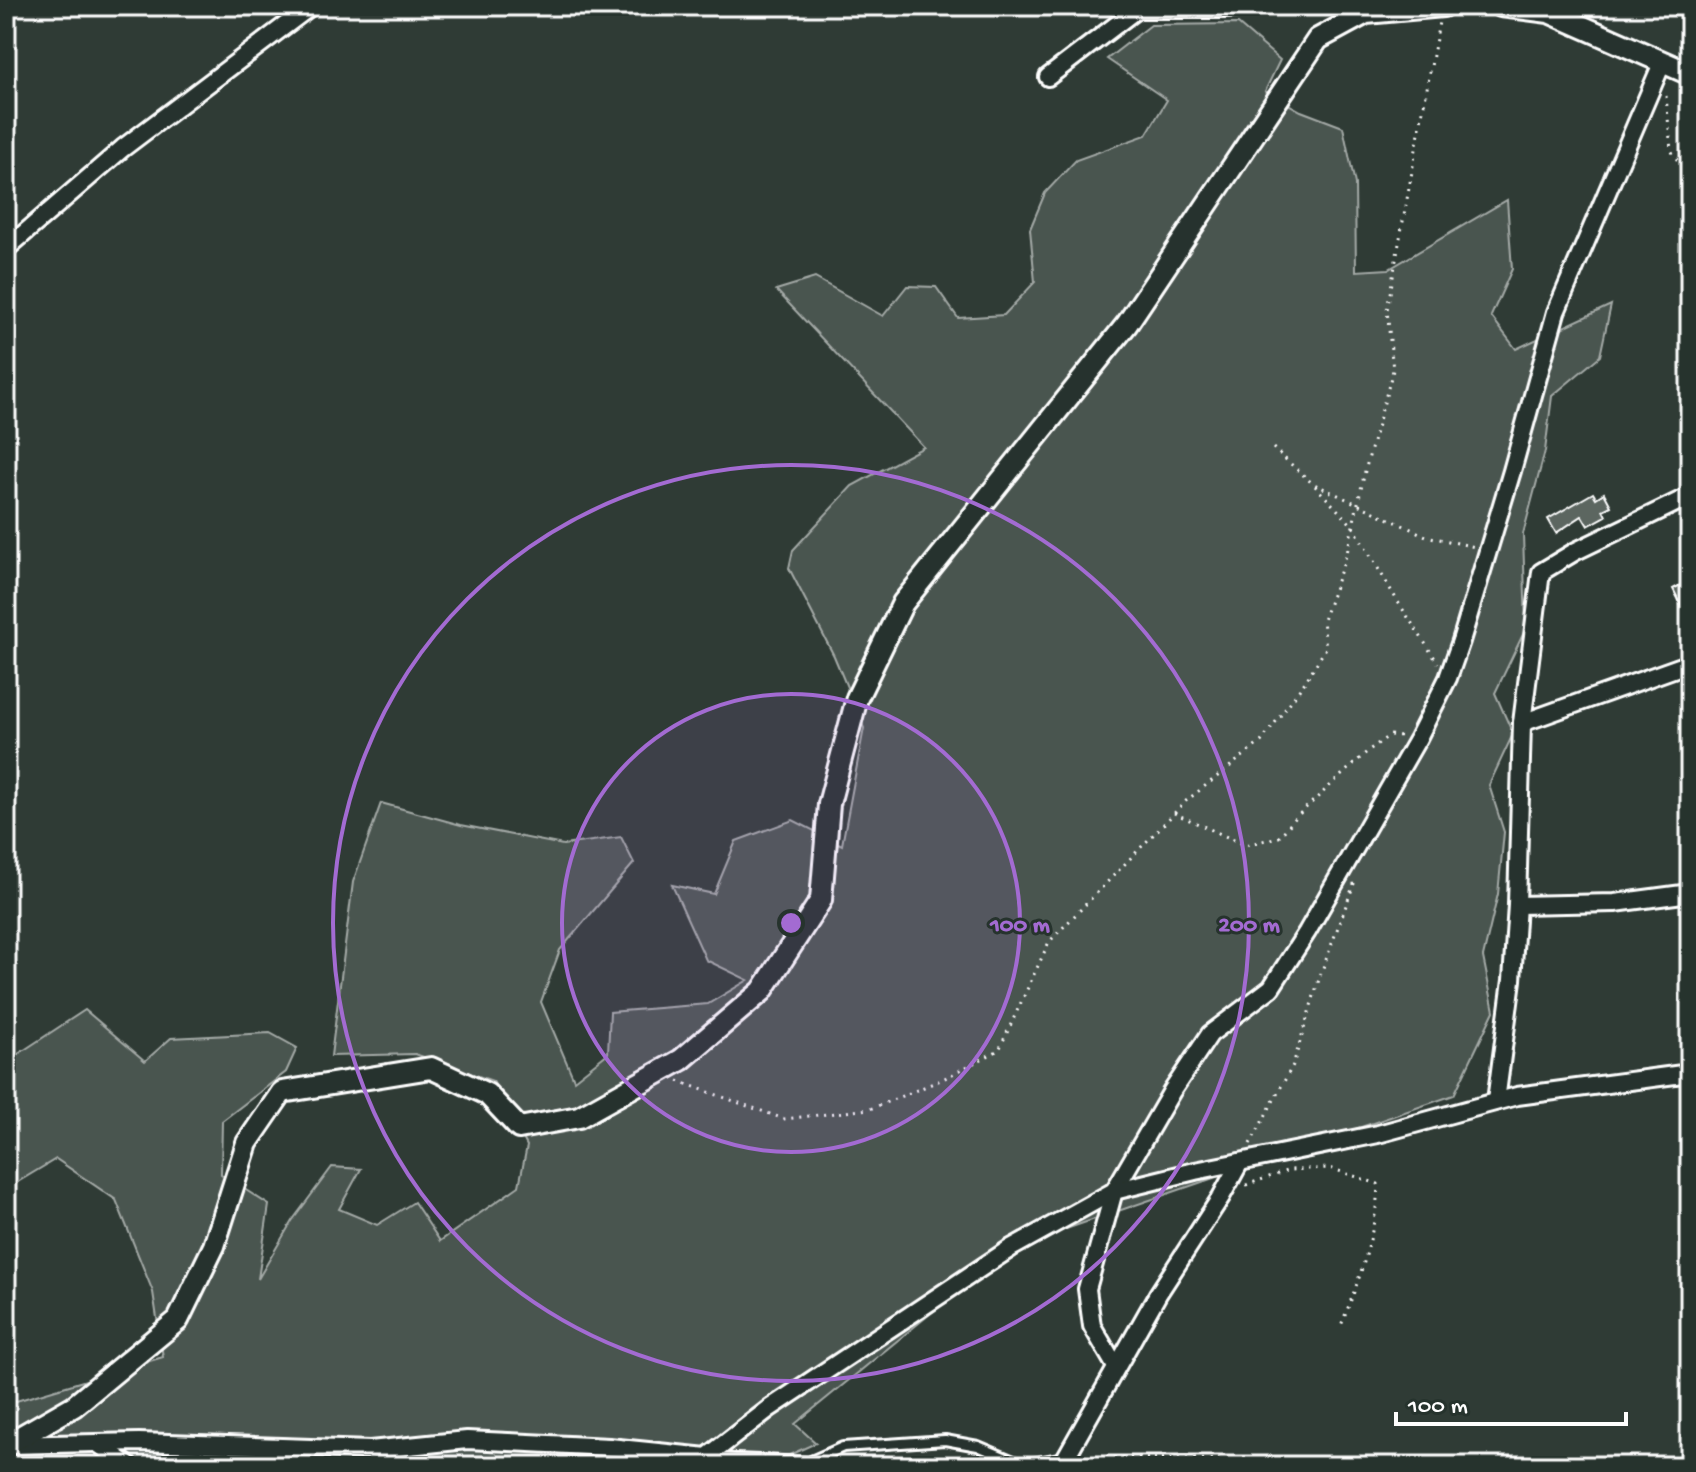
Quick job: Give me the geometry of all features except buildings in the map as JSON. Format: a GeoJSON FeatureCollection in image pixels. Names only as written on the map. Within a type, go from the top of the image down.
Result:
{"type":"FeatureCollection","features":[{"type":"Feature","properties":{"kind":"street"},"geometry":{"type":"LineString","coordinates":[[6,249],[123,148],[311,6]]}},
{"type":"Feature","properties":{"kind":"street"},"geometry":{"type":"LineString","coordinates":[[1048,77],[1137,9],[1267,6]]}},
{"type":"Feature","properties":{"kind":"street"},"geometry":{"type":"LineString","coordinates":[[6,1445],[74,1406],[178,1320],[214,1246],[247,1143],[282,1092],[431,1068],[487,1094],[519,1128],[579,1117],[681,1060],[762,991],[821,900],[829,804],[857,698],[903,603],[1127,324],[1318,39],[1356,10],[1442,6]]}},
{"type":"Feature","properties":{"kind":"street"},"geometry":{"type":"LineString","coordinates":[[1501,6],[1549,12],[1690,74]]}},
{"type":"Feature","properties":{"kind":"street"},"geometry":{"type":"LineString","coordinates":[[1116,1367],[1092,1326],[1087,1289],[1114,1191],[1172,1091],[1210,1034],[1271,988],[1307,932],[1418,738],[1448,678],[1556,312],[1663,61]]}},
{"type":"Feature","properties":{"kind":"street"},"geometry":{"type":"LineString","coordinates":[[1496,1101],[1512,980],[1522,723],[1541,572],[1576,551],[1690,496]]}},
{"type":"Feature","properties":{"kind":"street"},"geometry":{"type":"LineString","coordinates":[[1522,723],[1690,663]]}},
{"type":"Feature","properties":{"kind":"street"},"geometry":{"type":"LineString","coordinates":[[1517,905],[1615,903],[1690,893]]}},
{"type":"Feature","properties":{"kind":"street"},"geometry":{"type":"LineString","coordinates":[[6,1445],[139,1442],[370,1450],[467,1440],[609,1447],[707,1457],[770,1408],[1011,1248],[1114,1191],[1378,1134],[1517,1096],[1690,1073]]}},
{"type":"Feature","properties":{"kind":"street"},"geometry":{"type":"LineString","coordinates":[[1066,1462],[1158,1294],[1240,1162]]}},
{"type":"Feature","properties":{"kind":"street"},"geometry":{"type":"LineString","coordinates":[[97,1443],[129,1466]]}},
{"type":"Feature","properties":{"kind":"lane"},"geometry":{"type":"LineString","coordinates":[[707,1457],[808,1464],[843,1447],[945,1440],[978,1446],[1023,1465],[1066,1462]]}},
{"type":"Feature","properties":{"kind":"path"},"geometry":{"type":"LineString","coordinates":[[657,1073],[784,1119],[870,1109],[941,1080],[999,1050],[1049,942],[1174,813],[1261,742],[1326,648],[1323,620],[1347,553],[1393,370],[1387,310],[1442,6]]}},
{"type":"Feature","properties":{"kind":"path"},"geometry":{"type":"LineString","coordinates":[[1666,90],[1671,150],[1690,180]]}},
{"type":"Feature","properties":{"kind":"path"},"geometry":{"type":"LineString","coordinates":[[1273,448],[1353,526],[1448,678]]}},
{"type":"Feature","properties":{"kind":"path"},"geometry":{"type":"LineString","coordinates":[[1312,483],[1426,536],[1488,550]]}},
{"type":"Feature","properties":{"kind":"path"},"geometry":{"type":"LineString","coordinates":[[1174,813],[1245,845],[1265,842],[1279,837],[1297,816],[1390,735],[1418,738]]}},
{"type":"Feature","properties":{"kind":"path"},"geometry":{"type":"LineString","coordinates":[[1240,1162],[1293,1065],[1320,976],[1357,878]]}},
{"type":"Feature","properties":{"kind":"path"},"geometry":{"type":"LineString","coordinates":[[1221,1197],[1262,1178],[1289,1170],[1330,1168],[1378,1184],[1377,1216],[1363,1273],[1340,1328]]}},
{"type":"Feature","properties":{"kind":"path"},"geometry":{"type":"LineString","coordinates":[[1066,1462],[1237,1460],[1250,1466]]}},
{"type":"Feature","properties":{"kind":"shaded area"},"geometry":{"type":"Polygon","coordinates":[[[1238,24],[1280,60],[1265,91],[1301,111],[1343,127],[1355,184],[1356,271],[1389,269],[1507,200],[1512,269],[1491,316],[1516,349],[1611,305],[1600,356],[1552,396],[1545,451],[1523,534],[1526,628],[1495,693],[1513,734],[1489,785],[1504,832],[1498,894],[1483,957],[1494,1011],[1454,1095],[1011,1248],[795,1424],[816,1443],[776,1461],[776,1466],[6,1466],[6,1404],[163,1357],[153,1292],[116,1200],[56,1159],[6,1189],[6,1062],[85,1010],[145,1061],[171,1038],[270,1033],[297,1048],[286,1072],[222,1121],[221,1174],[269,1205],[258,1279],[292,1221],[332,1167],[361,1169],[339,1209],[377,1225],[414,1202],[440,1241],[519,1186],[527,1146],[493,1081],[415,1054],[331,1056],[353,882],[381,803],[461,825],[563,845],[621,837],[634,863],[560,950],[541,1002],[574,1080],[608,1053],[610,1012],[708,1004],[748,980],[706,960],[672,885],[714,894],[736,841],[793,820],[842,845],[864,728],[834,656],[789,568],[793,550],[852,486],[924,447],[776,290],[815,278],[883,316],[907,286],[936,287],[958,318],[1004,315],[1035,282],[1030,229],[1045,193],[1076,160],[1146,135],[1167,100],[1107,59],[1151,25],[1238,24]]]}}]}
